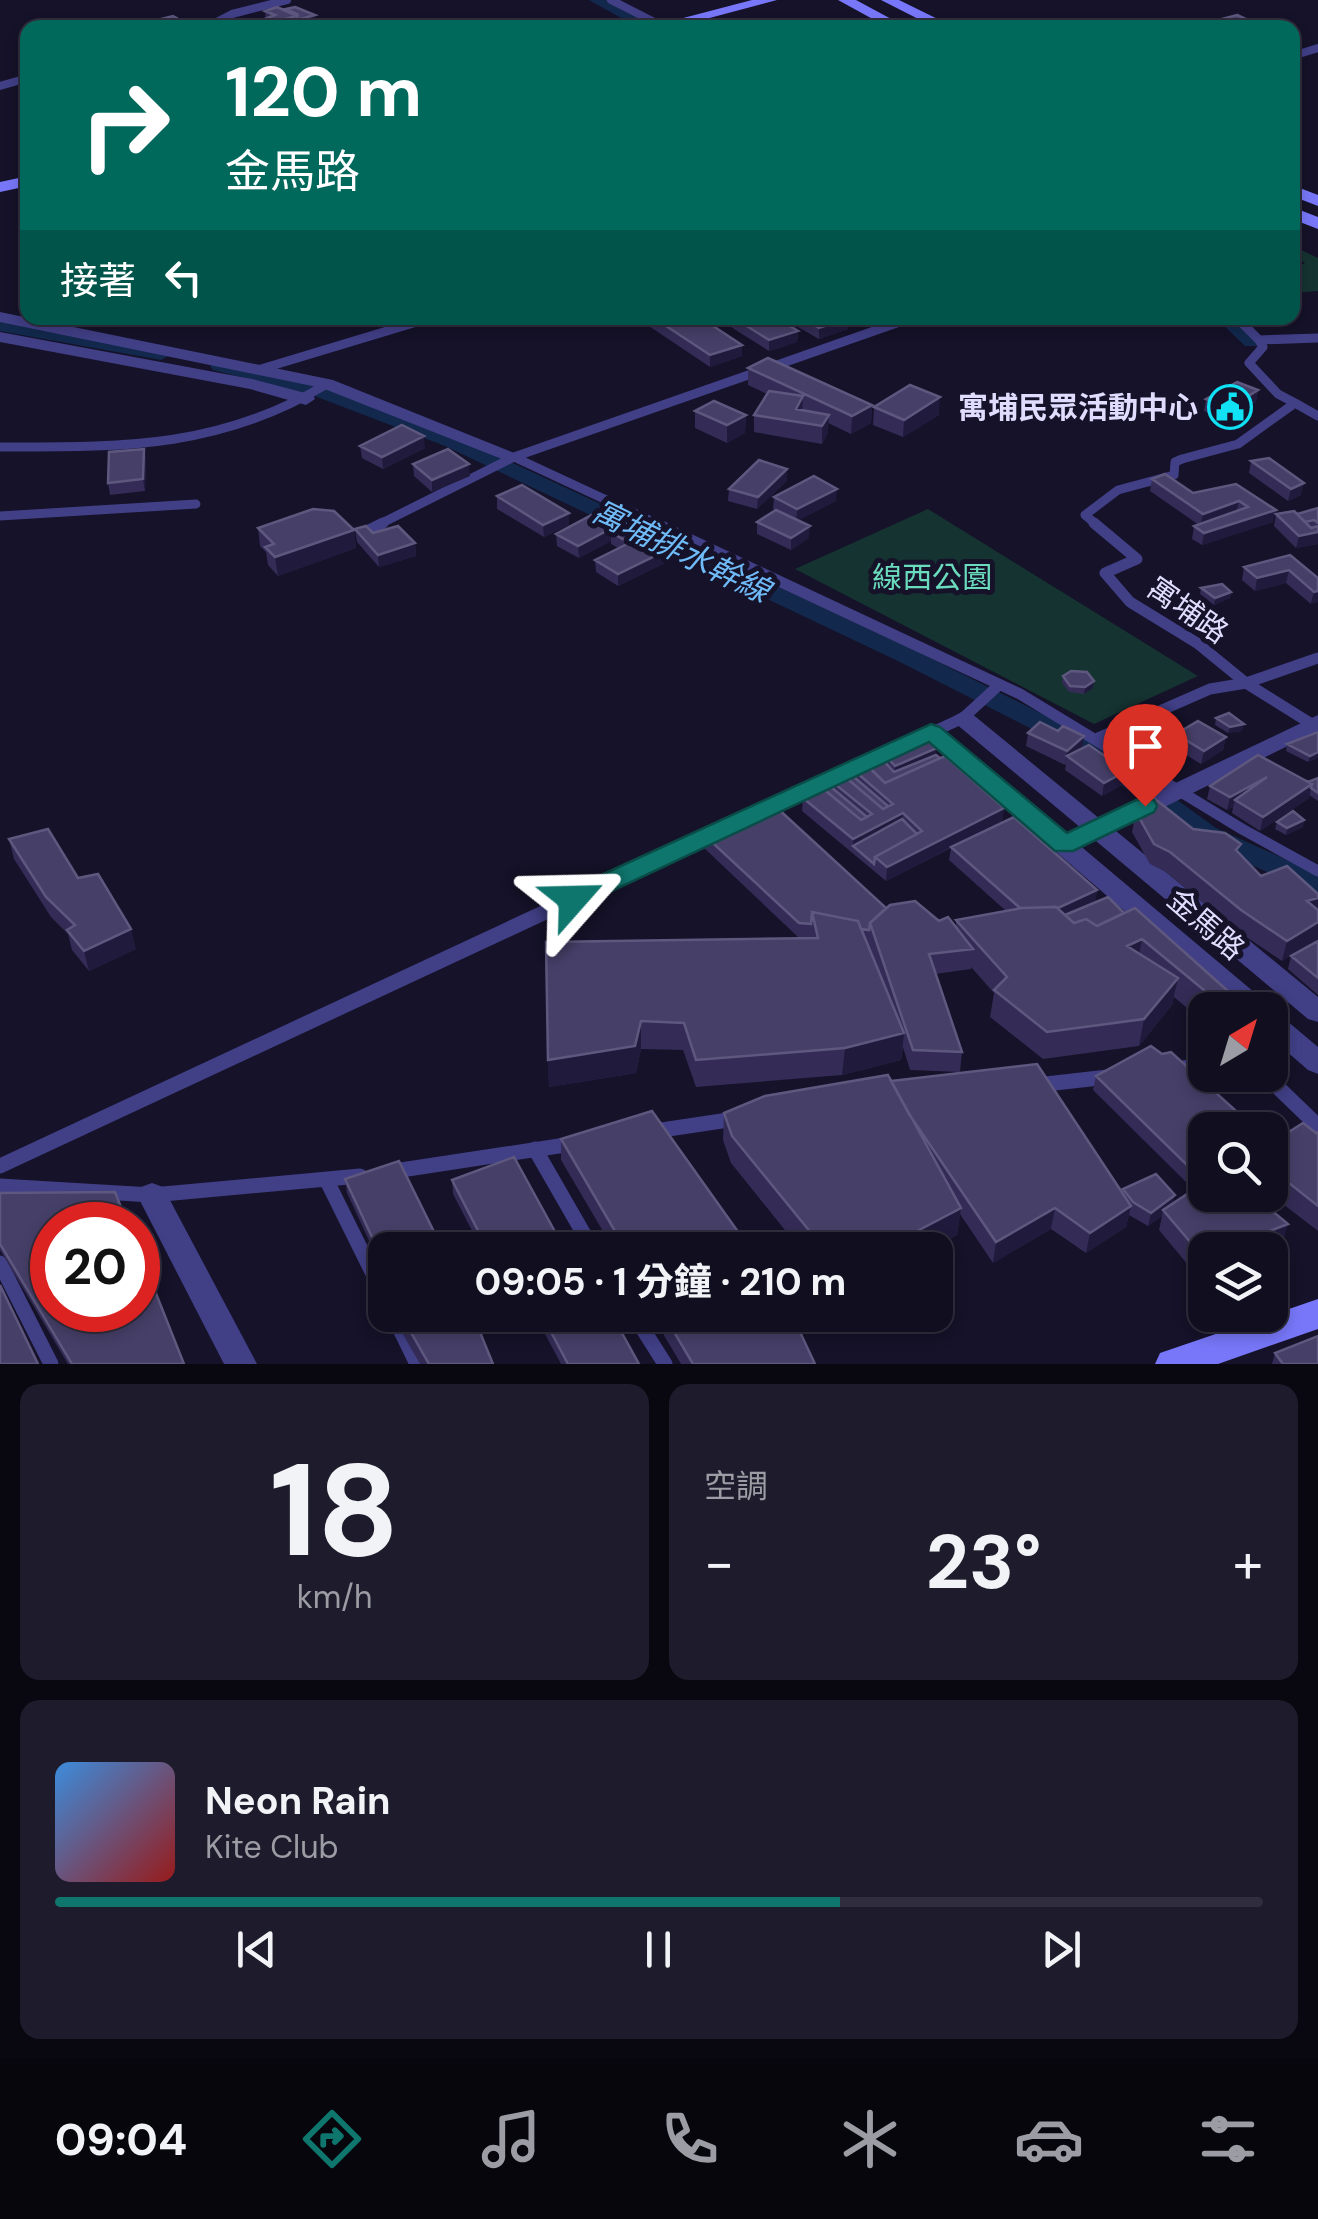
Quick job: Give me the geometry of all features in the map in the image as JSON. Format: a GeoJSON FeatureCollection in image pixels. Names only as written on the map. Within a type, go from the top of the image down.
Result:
{"type":"FeatureCollection","features":[{"type":"Feature","properties":{"kind":"main road"},"geometry":{"type":"LineString","coordinates":[[689,20],[770,0]]}},
{"type":"Feature","properties":{"kind":"main road"},"geometry":{"type":"LineString","coordinates":[[845,0],[885,20]]}},
{"type":"Feature","properties":{"kind":"main road"},"geometry":{"type":"LineString","coordinates":[[862,0],[903,20]]}},
{"type":"Feature","properties":{"kind":"main road"},"geometry":{"type":"LineString","coordinates":[[876,0],[919,20]]}},
{"type":"Feature","properties":{"kind":"main road"},"geometry":{"type":"LineString","coordinates":[[888,0],[932,20]]}},
{"type":"Feature","properties":{"kind":"main road"},"geometry":{"type":"LineString","coordinates":[[1172,1364],[1315,1320]]}},
{"type":"Feature","properties":{"kind":"street"},"geometry":{"type":"LineString","coordinates":[[40,325],[327,384],[514,457]]}},
{"type":"Feature","properties":{"kind":"street"},"geometry":{"type":"LineString","coordinates":[[0,336],[252,384],[306,399]]}},
{"type":"Feature","properties":{"kind":"street","name":"金馬路"},"geometry":{"type":"LineString","coordinates":[[971,711],[1098,830],[1318,1012]]}},
{"type":"Feature","properties":{"kind":"street"},"geometry":{"type":"LineString","coordinates":[[1064,845],[1316,725]]}},
{"type":"Feature","properties":{"kind":"street","name":"金馬路"},"geometry":{"type":"LineString","coordinates":[[931,732],[1235,992]]}},
{"type":"Feature","properties":{"kind":"street"},"geometry":{"type":"LineString","coordinates":[[1288,1037],[1318,1063]]}},
{"type":"Feature","properties":{"kind":"street"},"geometry":{"type":"LineString","coordinates":[[152,1195],[241,1364]]}},
{"type":"Feature","properties":{"kind":"lane"},"geometry":{"type":"LineString","coordinates":[[220,20],[287,0]]}},
{"type":"Feature","properties":{"kind":"lane"},"geometry":{"type":"LineString","coordinates":[[610,0],[647,20]]}},
{"type":"Feature","properties":{"kind":"lane"},"geometry":{"type":"LineString","coordinates":[[261,369],[407,325]]}},
{"type":"Feature","properties":{"kind":"lane"},"geometry":{"type":"LineString","coordinates":[[365,532],[514,457],[891,325]]}},
{"type":"Feature","properties":{"kind":"lane"},"geometry":{"type":"LineString","coordinates":[[1244,325],[1263,347],[1249,363],[1278,394],[1318,416]]}},
{"type":"Feature","properties":{"kind":"lane"},"geometry":{"type":"LineString","coordinates":[[1259,340],[1318,338]]}},
{"type":"Feature","properties":{"kind":"lane"},"geometry":{"type":"LineString","coordinates":[[0,447],[146,446],[181,440],[232,430],[306,399],[327,384]]}},
{"type":"Feature","properties":{"kind":"lane","name":"寓埔路"},"geometry":{"type":"LineString","coordinates":[[1295,403],[1251,440],[1228,449],[1188,455],[1175,462],[1174,475],[1118,490],[1085,515],[1137,559],[1104,573],[1130,602],[1316,725]]}},
{"type":"Feature","properties":{"kind":"lane"},"geometry":{"type":"LineString","coordinates":[[514,457],[999,685],[1098,738],[1238,830],[1318,871]]}},
{"type":"Feature","properties":{"kind":"lane"},"geometry":{"type":"LineString","coordinates":[[0,516],[196,504]]}},
{"type":"Feature","properties":{"kind":"lane"},"geometry":{"type":"LineString","coordinates":[[1098,738],[1210,689],[1246,682],[1318,658]]}},
{"type":"Feature","properties":{"kind":"lane"},"geometry":{"type":"LineString","coordinates":[[0,1166],[931,732],[971,711],[999,685]]}},
{"type":"Feature","properties":{"kind":"lane"},"geometry":{"type":"LineString","coordinates":[[1152,1072],[1188,1067]]}},
{"type":"Feature","properties":{"kind":"lane"},"geometry":{"type":"LineString","coordinates":[[1015,1087],[1117,1076]]}},
{"type":"Feature","properties":{"kind":"lane"},"geometry":{"type":"LineString","coordinates":[[1281,1092],[1309,1122],[1318,1126]]}},
{"type":"Feature","properties":{"kind":"lane"},"geometry":{"type":"LineString","coordinates":[[632,1134],[744,1118]]}},
{"type":"Feature","properties":{"kind":"lane"},"geometry":{"type":"LineString","coordinates":[[0,1186],[152,1195],[328,1182],[594,1140]]}},
{"type":"Feature","properties":{"kind":"lane"},"geometry":{"type":"LineString","coordinates":[[535,1149],[583,1232]]}},
{"type":"Feature","properties":{"kind":"lane"},"geometry":{"type":"LineString","coordinates":[[328,1182],[368,1263]]}},
{"type":"Feature","properties":{"kind":"lane"},"geometry":{"type":"LineString","coordinates":[[0,1263],[50,1364]]}},
{"type":"Feature","properties":{"kind":"lane"},"geometry":{"type":"LineString","coordinates":[[409,1332],[414,1338],[417,1364]]}},
{"type":"Feature","properties":{"kind":"lane"},"geometry":{"type":"LineString","coordinates":[[645,1332],[665,1364]]}},
{"type":"Feature","properties":{"kind":"green space"},"geometry":{"type":"Polygon","coordinates":[[[1300,249],[1318,258],[1318,291],[1300,292],[1300,266],[1305,263],[1300,260],[1300,249]]]}},
{"type":"Feature","properties":{"kind":"green space","name":"線西公園"},"geometry":{"type":"Polygon","coordinates":[[[928,509],[1198,676],[1094,724],[795,569],[928,509]]]}},
{"type":"Feature","properties":{"kind":"building"},"geometry":{"type":"Polygon","coordinates":[[[277,7],[297,16],[268,20],[265,19],[275,15],[265,11],[277,7]]]}},
{"type":"Feature","properties":{"kind":"building"},"geometry":{"type":"Polygon","coordinates":[[[295,7],[315,15],[297,20],[297,14],[286,9],[295,7]]]}},
{"type":"Feature","properties":{"kind":"building"},"geometry":{"type":"Polygon","coordinates":[[[1237,15],[1248,20],[1218,20],[1237,15]]]}},
{"type":"Feature","properties":{"kind":"building"},"geometry":{"type":"Polygon","coordinates":[[[665,325],[712,325],[742,345],[710,355],[665,325]]]}},
{"type":"Feature","properties":{"kind":"building"},"geometry":{"type":"Polygon","coordinates":[[[745,325],[788,325],[798,331],[769,340],[745,325]]]}},
{"type":"Feature","properties":{"kind":"building"},"geometry":{"type":"Polygon","coordinates":[[[768,358],[872,405],[852,416],[748,368],[768,358]]]}},
{"type":"Feature","properties":{"kind":"building"},"geometry":{"type":"Polygon","coordinates":[[[1237,382],[1258,390],[1229,408],[1206,399],[1237,382]]]}},
{"type":"Feature","properties":{"kind":"building"},"geometry":{"type":"Polygon","coordinates":[[[910,385],[940,397],[904,420],[874,407],[910,385]]]}},
{"type":"Feature","properties":{"kind":"building"},"geometry":{"type":"Polygon","coordinates":[[[769,391],[803,396],[796,409],[829,415],[822,426],[754,415],[769,391]]]}},
{"type":"Feature","properties":{"kind":"building"},"geometry":{"type":"Polygon","coordinates":[[[714,401],[746,415],[727,425],[695,411],[714,401]]]}},
{"type":"Feature","properties":{"kind":"building"},"geometry":{"type":"Polygon","coordinates":[[[402,425],[424,436],[382,457],[360,446],[402,425]]]}},
{"type":"Feature","properties":{"kind":"building"},"geometry":{"type":"Polygon","coordinates":[[[144,449],[143,479],[108,483],[109,452],[144,449]]]}},
{"type":"Feature","properties":{"kind":"building"},"geometry":{"type":"Polygon","coordinates":[[[448,449],[469,464],[432,480],[413,464],[448,449]]]}},
{"type":"Feature","properties":{"kind":"building"},"geometry":{"type":"Polygon","coordinates":[[[1269,458],[1304,483],[1291,489],[1251,461],[1269,458]]]}},
{"type":"Feature","properties":{"kind":"building"},"geometry":{"type":"Polygon","coordinates":[[[759,460],[787,469],[758,497],[729,489],[759,460]]]}},
{"type":"Feature","properties":{"kind":"building"},"geometry":{"type":"Polygon","coordinates":[[[1165,474],[1193,493],[1236,484],[1276,510],[1204,533],[1194,526],[1248,507],[1239,501],[1203,514],[1152,479],[1165,474]]]}},
{"type":"Feature","properties":{"kind":"building"},"geometry":{"type":"Polygon","coordinates":[[[814,476],[837,489],[797,509],[774,497],[814,476]]]}},
{"type":"Feature","properties":{"kind":"building"},"geometry":{"type":"Polygon","coordinates":[[[522,485],[569,513],[543,525],[497,496],[522,485]]]}},
{"type":"Feature","properties":{"kind":"building"},"geometry":{"type":"Polygon","coordinates":[[[1318,508],[1318,523],[1305,522],[1297,514],[1318,508]]]}},
{"type":"Feature","properties":{"kind":"building"},"geometry":{"type":"Polygon","coordinates":[[[313,509],[334,511],[354,530],[275,557],[265,547],[274,544],[258,528],[313,509]]]}},
{"type":"Feature","properties":{"kind":"building"},"geometry":{"type":"Polygon","coordinates":[[[601,510],[623,522],[578,546],[556,534],[601,510]]]}},
{"type":"Feature","properties":{"kind":"building"},"geometry":{"type":"Polygon","coordinates":[[[776,510],[810,526],[791,538],[757,522],[776,510]]]}},
{"type":"Feature","properties":{"kind":"building"},"geometry":{"type":"Polygon","coordinates":[[[1294,511],[1311,528],[1318,526],[1318,532],[1299,536],[1276,514],[1294,511]]]}},
{"type":"Feature","properties":{"kind":"building"},"geometry":{"type":"Polygon","coordinates":[[[626,524],[667,550],[618,574],[595,560],[629,543],[611,532],[626,524]]]}},
{"type":"Feature","properties":{"kind":"building"},"geometry":{"type":"Polygon","coordinates":[[[366,526],[373,533],[398,526],[415,543],[378,555],[355,529],[366,526]]]}},
{"type":"Feature","properties":{"kind":"building"},"geometry":{"type":"Polygon","coordinates":[[[1290,555],[1318,578],[1318,591],[1314,592],[1289,570],[1257,578],[1244,567],[1290,555]]]}},
{"type":"Feature","properties":{"kind":"building"},"geometry":{"type":"Polygon","coordinates":[[[1222,584],[1231,592],[1215,598],[1201,588],[1222,584]]]}},
{"type":"Feature","properties":{"kind":"building"},"geometry":{"type":"Polygon","coordinates":[[[1071,671],[1087,672],[1094,681],[1085,687],[1070,686],[1063,676],[1071,671]]]}},
{"type":"Feature","properties":{"kind":"building"},"geometry":{"type":"Polygon","coordinates":[[[1229,713],[1244,724],[1230,727],[1216,718],[1229,713]]]}},
{"type":"Feature","properties":{"kind":"building"},"geometry":{"type":"Polygon","coordinates":[[[1198,721],[1226,737],[1204,751],[1176,734],[1198,721]]]}},
{"type":"Feature","properties":{"kind":"building"},"geometry":{"type":"Polygon","coordinates":[[[1040,722],[1058,731],[1063,726],[1084,736],[1067,751],[1028,733],[1040,722]]]}},
{"type":"Feature","properties":{"kind":"building"},"geometry":{"type":"Polygon","coordinates":[[[1318,732],[1318,752],[1310,756],[1287,744],[1318,732]]]}},
{"type":"Feature","properties":{"kind":"building"},"geometry":{"type":"Polygon","coordinates":[[[911,737],[937,748],[895,766],[882,752],[911,737]]]}},
{"type":"Feature","properties":{"kind":"building"},"geometry":{"type":"Polygon","coordinates":[[[1089,745],[1126,771],[1104,783],[1067,756],[1089,745]]]}},
{"type":"Feature","properties":{"kind":"building"},"geometry":{"type":"Polygon","coordinates":[[[936,755],[940,758],[885,783],[866,764],[882,759],[894,772],[936,755]]]}},
{"type":"Feature","properties":{"kind":"building"},"geometry":{"type":"Polygon","coordinates":[[[1258,755],[1312,784],[1263,817],[1235,800],[1267,777],[1230,797],[1210,786],[1258,755]]]}},
{"type":"Feature","properties":{"kind":"building"},"geometry":{"type":"Polygon","coordinates":[[[945,756],[1004,808],[887,867],[875,857],[922,831],[903,813],[853,839],[803,798],[806,786],[815,782],[861,820],[872,814],[825,776],[838,771],[883,809],[893,804],[849,766],[861,760],[885,783],[945,756]]]}},
{"type":"Feature","properties":{"kind":"building"},"geometry":{"type":"Polygon","coordinates":[[[848,772],[888,806],[883,809],[843,775],[848,772]]]}},
{"type":"Feature","properties":{"kind":"building"},"geometry":{"type":"Polygon","coordinates":[[[1318,778],[1318,793],[1308,782],[1318,778]]]}},
{"type":"Feature","properties":{"kind":"building"},"geometry":{"type":"Polygon","coordinates":[[[825,782],[867,817],[861,820],[820,786],[825,782]]]}},
{"type":"Feature","properties":{"kind":"building"},"geometry":{"type":"Polygon","coordinates":[[[1150,795],[1193,829],[1225,833],[1241,844],[1236,850],[1261,876],[1287,866],[1318,894],[1318,898],[1307,901],[1318,910],[1318,922],[1287,941],[1241,910],[1170,852],[1154,844],[1136,812],[1150,795]]]}},
{"type":"Feature","properties":{"kind":"building"},"geometry":{"type":"Polygon","coordinates":[[[775,806],[886,908],[870,923],[869,930],[861,929],[858,921],[812,912],[811,924],[799,923],[702,833],[775,806]]]}},
{"type":"Feature","properties":{"kind":"building"},"geometry":{"type":"Polygon","coordinates":[[[1293,811],[1304,820],[1287,828],[1277,822],[1293,811]]]}},
{"type":"Feature","properties":{"kind":"building"},"geometry":{"type":"Polygon","coordinates":[[[1014,817],[1097,890],[1058,908],[1020,908],[951,847],[1014,817]]]}},
{"type":"Feature","properties":{"kind":"building"},"geometry":{"type":"Polygon","coordinates":[[[902,819],[917,834],[875,857],[874,864],[853,846],[902,819]]]}},
{"type":"Feature","properties":{"kind":"building"},"geometry":{"type":"Polygon","coordinates":[[[48,829],[78,878],[98,874],[131,929],[84,951],[67,930],[75,925],[46,897],[9,839],[48,829]]]}},
{"type":"Feature","properties":{"kind":"building"},"geometry":{"type":"Polygon","coordinates":[[[1108,897],[1124,913],[1097,926],[1086,919],[1074,923],[1065,915],[1108,897]]]}},
{"type":"Feature","properties":{"kind":"building"},"geometry":{"type":"Polygon","coordinates":[[[915,901],[939,921],[948,917],[973,949],[929,954],[962,1052],[913,1050],[870,923],[890,905],[915,901]]]}},
{"type":"Feature","properties":{"kind":"building"},"geometry":{"type":"Polygon","coordinates":[[[1056,907],[1074,923],[1086,919],[1097,926],[1135,908],[1229,992],[1206,992],[1142,939],[1127,946],[1178,978],[1144,1019],[1047,1032],[994,990],[1007,977],[956,920],[1022,908],[1056,907]]]}},
{"type":"Feature","properties":{"kind":"building"},"geometry":{"type":"Polygon","coordinates":[[[812,912],[858,921],[904,1033],[845,1048],[696,1060],[684,1023],[641,1021],[635,1046],[548,1060],[546,942],[818,938],[812,912]]]}},
{"type":"Feature","properties":{"kind":"building"},"geometry":{"type":"Polygon","coordinates":[[[1318,941],[1318,978],[1291,956],[1318,941]]]}},
{"type":"Feature","properties":{"kind":"building"},"geometry":{"type":"Polygon","coordinates":[[[1151,1046],[1162,1054],[1171,1052],[1188,1067],[1188,1092],[1215,1092],[1237,1112],[1188,1112],[1188,1166],[1096,1076],[1151,1046]]]}},
{"type":"Feature","properties":{"kind":"building"},"geometry":{"type":"Polygon","coordinates":[[[1037,1064],[1131,1206],[1090,1233],[1055,1208],[996,1242],[891,1081],[1037,1064]]]}},
{"type":"Feature","properties":{"kind":"building"},"geometry":{"type":"Polygon","coordinates":[[[888,1075],[961,1208],[915,1232],[810,1232],[732,1136],[724,1113],[765,1096],[888,1075]]]}},
{"type":"Feature","properties":{"kind":"building"},"geometry":{"type":"Polygon","coordinates":[[[652,1111],[738,1232],[615,1232],[561,1139],[652,1111]]]}},
{"type":"Feature","properties":{"kind":"building"},"geometry":{"type":"Polygon","coordinates":[[[1303,1123],[1318,1132],[1318,1206],[1288,1182],[1288,1133],[1303,1123]]]}},
{"type":"Feature","properties":{"kind":"building"},"geometry":{"type":"Polygon","coordinates":[[[514,1157],[555,1232],[479,1232],[452,1180],[514,1157]]]}},
{"type":"Feature","properties":{"kind":"building"},"geometry":{"type":"Polygon","coordinates":[[[399,1161],[434,1232],[370,1232],[345,1179],[399,1161]]]}},
{"type":"Feature","properties":{"kind":"building"},"geometry":{"type":"Polygon","coordinates":[[[1156,1174],[1175,1195],[1151,1213],[1133,1202],[1123,1189],[1156,1174]]]}},
{"type":"Feature","properties":{"kind":"building"},"geometry":{"type":"Polygon","coordinates":[[[115,1192],[119,1202],[30,1202],[30,1294],[0,1244],[0,1193],[115,1192]]]}},
{"type":"Feature","properties":{"kind":"building"},"geometry":{"type":"Polygon","coordinates":[[[1188,1193],[1188,1212],[1274,1212],[1288,1224],[1267,1232],[1188,1232],[1188,1239],[1163,1210],[1188,1193]]]}},
{"type":"Feature","properties":{"kind":"building"},"geometry":{"type":"Polygon","coordinates":[[[0,1285],[38,1364],[0,1364],[0,1285]]]}},
{"type":"Feature","properties":{"kind":"building"},"geometry":{"type":"Polygon","coordinates":[[[160,1303],[184,1364],[72,1364],[53,1332],[160,1332],[160,1303]]]}},
{"type":"Feature","properties":{"kind":"building"},"geometry":{"type":"Polygon","coordinates":[[[411,1332],[480,1332],[493,1364],[429,1364],[411,1332]]]}},
{"type":"Feature","properties":{"kind":"building"},"geometry":{"type":"Polygon","coordinates":[[[551,1332],[621,1332],[639,1364],[568,1364],[551,1332]]]}},
{"type":"Feature","properties":{"kind":"building"},"geometry":{"type":"Polygon","coordinates":[[[674,1332],[800,1332],[815,1364],[693,1364],[674,1332]]]}},
{"type":"Feature","properties":{"kind":"building"},"geometry":{"type":"Polygon","coordinates":[[[1318,1336],[1318,1364],[1283,1364],[1275,1353],[1318,1336]]]}},
{"type":"Feature","properties":{"kind":"waterway"},"geometry":{"type":"LineString","coordinates":[[596,0],[635,20]]}},
{"type":"Feature","properties":{"kind":"waterway","name":"寓埔排水幹線"},"geometry":{"type":"LineString","coordinates":[[0,325],[161,354]]}},
{"type":"Feature","properties":{"kind":"waterway"},"geometry":{"type":"LineString","coordinates":[[1233,325],[1252,342]]}},
{"type":"Feature","properties":{"kind":"waterway","name":"寓埔排水幹線"},"geometry":{"type":"LineString","coordinates":[[220,366],[319,391],[452,442],[909,657],[1084,745],[1206,834],[1318,885]]}},
{"type":"Feature","properties":{"kind":"place","name":"寓埔民眾活動中心"},"geometry":{"type":"Point","coordinates":[1230,407]}},
{"type":"Feature","properties":{"kind":"route"},"geometry":{"type":"LineString","coordinates":[[573,899],[931,732],[1064,845],[1145,806]]}}]}
